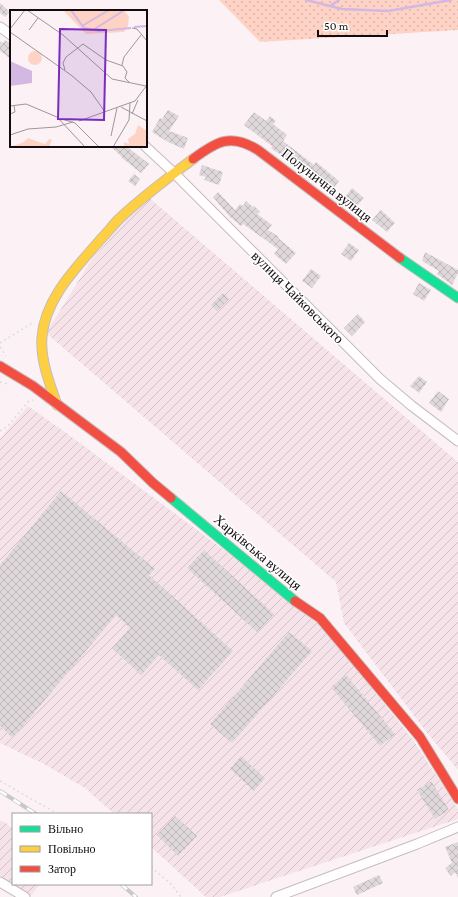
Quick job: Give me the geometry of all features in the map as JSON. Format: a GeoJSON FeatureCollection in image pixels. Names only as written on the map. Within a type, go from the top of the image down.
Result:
{"type":"FeatureCollection","features":[{"type":"Feature","properties":{"kind":"street"},"geometry":{"type":"LineString","coordinates":[[0,27],[10,34]]}},
{"type":"Feature","properties":{"kind":"street","name":"Полунична вулиця"},"geometry":{"type":"LineString","coordinates":[[57,405],[41,344],[43,327],[48,313],[66,282],[88,254],[118,221],[174,173],[199,154],[225,141],[237,140],[247,144],[270,158],[404,261],[441,288],[458,298]]}},
{"type":"Feature","properties":{"kind":"street","name":"вулиця Чайковського"},"geometry":{"type":"LineString","coordinates":[[147,147],[380,379],[412,406],[458,441]]}},
{"type":"Feature","properties":{"kind":"street","name":"Харківська вулиця"},"geometry":{"type":"LineString","coordinates":[[0,366],[33,386],[121,452],[153,483],[296,602],[320,618],[420,737],[458,799]]}},
{"type":"Feature","properties":{"kind":"street"},"geometry":{"type":"LineString","coordinates":[[276,897],[410,847],[458,827]]}},
{"type":"Feature","properties":{"kind":"street"},"geometry":{"type":"LineString","coordinates":[[0,882],[25,897]]}},
{"type":"Feature","properties":{"kind":"path"},"geometry":{"type":"LineString","coordinates":[[0,343],[48,313]]}},
{"type":"Feature","properties":{"kind":"path"},"geometry":{"type":"LineString","coordinates":[[0,431],[8,426],[29,401],[46,396]]}},
{"type":"Feature","properties":{"kind":"path"},"geometry":{"type":"LineString","coordinates":[[0,781],[56,813]]}},
{"type":"Feature","properties":{"kind":"path"},"geometry":{"type":"LineString","coordinates":[[152,868],[171,884],[181,897]]}},
{"type":"Feature","properties":{"kind":"shaded area"},"geometry":{"type":"Polygon","coordinates":[[[219,0],[458,0],[458,30],[260,42],[219,0]]]}},
{"type":"Feature","properties":{"kind":"shaded area"},"geometry":{"type":"Polygon","coordinates":[[[147,196],[458,462],[458,770],[428,734],[344,623],[336,582],[46,333],[92,259],[147,196]]]}},
{"type":"Feature","properties":{"kind":"shaded area"},"geometry":{"type":"Polygon","coordinates":[[[28,406],[317,619],[413,740],[458,809],[458,819],[220,897],[206,897],[152,848],[152,813],[113,813],[85,788],[44,764],[0,743],[0,438],[28,406]]]}},
{"type":"Feature","properties":{"kind":"shaded area"},"geometry":{"type":"Polygon","coordinates":[[[0,820],[12,828],[12,885],[39,885],[30,897],[25,897],[0,882],[0,820]]]}},
{"type":"Feature","properties":{"kind":"building"},"geometry":{"type":"Polygon","coordinates":[[[0,3],[10,12],[5,17],[0,13],[0,3]]]}},
{"type":"Feature","properties":{"kind":"building"},"geometry":{"type":"Polygon","coordinates":[[[5,40],[10,43],[10,58],[0,51],[0,41],[3,43],[5,40]]]}},
{"type":"Feature","properties":{"kind":"building"},"geometry":{"type":"Polygon","coordinates":[[[168,110],[179,116],[169,131],[188,138],[184,149],[168,142],[152,132],[160,118],[162,119],[168,110]]]}},
{"type":"Feature","properties":{"kind":"building"},"geometry":{"type":"Polygon","coordinates":[[[254,112],[266,121],[270,116],[276,121],[273,124],[287,135],[283,141],[314,165],[316,162],[339,181],[332,190],[317,177],[315,180],[271,148],[272,146],[244,125],[254,112]]]}},
{"type":"Feature","properties":{"kind":"building"},"geometry":{"type":"Polygon","coordinates":[[[111,147],[127,147],[149,164],[141,173],[111,147]]]}},
{"type":"Feature","properties":{"kind":"building"},"geometry":{"type":"Polygon","coordinates":[[[202,165],[223,172],[219,185],[204,180],[206,177],[199,175],[202,165]]]}},
{"type":"Feature","properties":{"kind":"building"},"geometry":{"type":"Polygon","coordinates":[[[134,174],[140,179],[135,186],[128,181],[134,174]]]}},
{"type":"Feature","properties":{"kind":"building"},"geometry":{"type":"Polygon","coordinates":[[[352,188],[364,198],[355,208],[344,198],[352,188]]]}},
{"type":"Feature","properties":{"kind":"building"},"geometry":{"type":"Polygon","coordinates":[[[218,192],[235,210],[240,204],[243,206],[246,201],[260,212],[257,214],[272,225],[268,230],[279,237],[278,238],[296,253],[286,264],[274,254],[278,249],[243,224],[241,226],[230,217],[213,197],[218,192]]]}},
{"type":"Feature","properties":{"kind":"building"},"geometry":{"type":"Polygon","coordinates":[[[381,210],[395,223],[387,232],[372,220],[381,210]]]}},
{"type":"Feature","properties":{"kind":"building"},"geometry":{"type":"Polygon","coordinates":[[[349,243],[359,250],[351,261],[341,254],[349,243]]]}},
{"type":"Feature","properties":{"kind":"building"},"geometry":{"type":"Polygon","coordinates":[[[425,252],[458,270],[452,285],[437,274],[439,271],[422,261],[425,252]]]}},
{"type":"Feature","properties":{"kind":"building"},"geometry":{"type":"Polygon","coordinates":[[[311,269],[321,276],[312,288],[302,281],[311,269]]]}},
{"type":"Feature","properties":{"kind":"building"},"geometry":{"type":"Polygon","coordinates":[[[419,283],[431,290],[424,301],[413,294],[419,283]]]}},
{"type":"Feature","properties":{"kind":"building"},"geometry":{"type":"Polygon","coordinates":[[[223,293],[229,299],[217,311],[211,305],[223,293]]]}},
{"type":"Feature","properties":{"kind":"building"},"geometry":{"type":"Polygon","coordinates":[[[358,314],[365,322],[352,336],[344,328],[358,314]]]}},
{"type":"Feature","properties":{"kind":"building"},"geometry":{"type":"Polygon","coordinates":[[[419,376],[427,382],[419,393],[410,386],[419,376]]]}},
{"type":"Feature","properties":{"kind":"building"},"geometry":{"type":"Polygon","coordinates":[[[438,391],[449,399],[441,412],[429,403],[438,391]]]}},
{"type":"Feature","properties":{"kind":"building"},"geometry":{"type":"Polygon","coordinates":[[[61,491],[155,569],[149,575],[233,651],[198,690],[159,655],[141,675],[112,648],[130,628],[116,615],[13,738],[0,726],[0,565],[61,491]]]}},
{"type":"Feature","properties":{"kind":"building"},"geometry":{"type":"Polygon","coordinates":[[[204,550],[274,614],[257,632],[187,568],[204,550]]]}},
{"type":"Feature","properties":{"kind":"building"},"geometry":{"type":"Polygon","coordinates":[[[289,632],[312,651],[232,743],[210,724],[289,632]]]}},
{"type":"Feature","properties":{"kind":"building"},"geometry":{"type":"Polygon","coordinates":[[[346,675],[395,734],[380,746],[331,687],[346,675]]]}},
{"type":"Feature","properties":{"kind":"building"},"geometry":{"type":"Polygon","coordinates":[[[241,756],[265,778],[254,791],[230,769],[241,756]]]}},
{"type":"Feature","properties":{"kind":"building"},"geometry":{"type":"Polygon","coordinates":[[[431,781],[449,810],[435,819],[417,790],[431,781]]]}},
{"type":"Feature","properties":{"kind":"building"},"geometry":{"type":"Polygon","coordinates":[[[175,816],[197,836],[178,856],[157,835],[175,816]]]}},
{"type":"Feature","properties":{"kind":"building"},"geometry":{"type":"Polygon","coordinates":[[[458,842],[458,878],[455,872],[451,876],[445,868],[452,863],[445,847],[458,842]]]}},
{"type":"Feature","properties":{"kind":"building"},"geometry":{"type":"Polygon","coordinates":[[[379,875],[383,883],[357,895],[353,887],[379,875]]]}},
{"type":"Feature","properties":{"kind":"waterway"},"geometry":{"type":"LineString","coordinates":[[306,0],[342,9],[388,11],[451,0]]}},
{"type":"Feature","properties":{"kind":"waterway"},"geometry":{"type":"LineString","coordinates":[[330,6],[339,0]]}},
{"type":"Feature","properties":{"kind":"railway"},"geometry":{"type":"LineString","coordinates":[[0,791],[34,813]]}},
{"type":"Feature","properties":{"kind":"railway"},"geometry":{"type":"LineString","coordinates":[[122,885],[136,897]]}},
{"type":"Feature","properties":{"kind":"traffic: fast"},"geometry":{"type":"LineString","coordinates":[[400,258],[458,298]]}},
{"type":"Feature","properties":{"kind":"traffic: fast"},"geometry":{"type":"LineString","coordinates":[[171,498],[295,601]]}},
{"type":"Feature","properties":{"kind":"traffic: slow"},"geometry":{"type":"LineString","coordinates":[[57,405],[46,372],[42,346],[44,323],[56,296],[73,272],[119,219],[146,195],[193,159]]}},
{"type":"Feature","properties":{"kind":"traffic: jam"},"geometry":{"type":"LineString","coordinates":[[193,159],[209,148],[224,141],[240,142],[248,145],[258,150],[400,258]]}},
{"type":"Feature","properties":{"kind":"traffic: jam"},"geometry":{"type":"LineString","coordinates":[[0,366],[33,386],[121,452],[171,498]]}},
{"type":"Feature","properties":{"kind":"traffic: jam"},"geometry":{"type":"LineString","coordinates":[[295,601],[320,618],[420,737],[458,799]]}}]}
